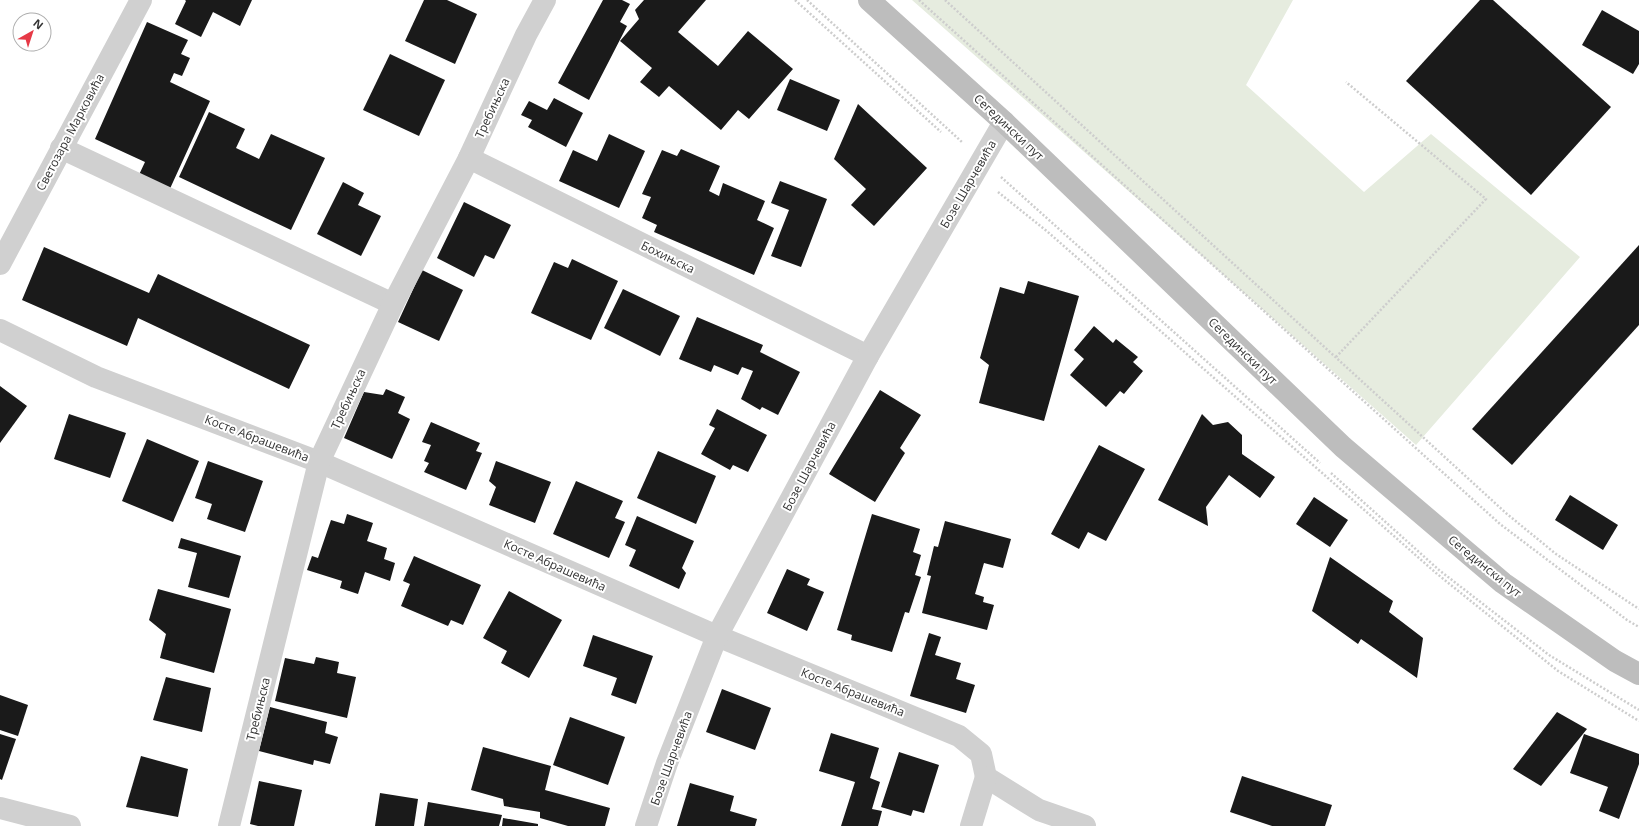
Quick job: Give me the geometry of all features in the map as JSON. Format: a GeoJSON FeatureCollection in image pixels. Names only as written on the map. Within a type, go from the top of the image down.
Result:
{"type":"FeatureCollection","features":[{"type":"Feature","properties":{"kind":"main road","name":"Сегедински пут"},"geometry":{"type":"LineString","coordinates":[[869,0],[1004,122],[1343,447],[1503,583],[1615,661],[1639,674]]}},
{"type":"Feature","properties":{"kind":"street","name":"Светозара Марковића"},"geometry":{"type":"LineString","coordinates":[[0,264],[141,0]]}},
{"type":"Feature","properties":{"kind":"street","name":"Требињска"},"geometry":{"type":"LineString","coordinates":[[229,826],[319,462],[393,304],[469,158],[526,35],[545,0]]}},
{"type":"Feature","properties":{"kind":"street","name":"Бозе Шарчевића"},"geometry":{"type":"LineString","coordinates":[[646,826],[668,763],[717,636],[868,356],[1004,122]]}},
{"type":"Feature","properties":{"kind":"street"},"geometry":{"type":"LineString","coordinates":[[61,148],[393,304]]}},
{"type":"Feature","properties":{"kind":"street","name":"Бохињска"},"geometry":{"type":"LineString","coordinates":[[469,158],[868,356]]}},
{"type":"Feature","properties":{"kind":"street","name":"Косте Абрашевића"},"geometry":{"type":"LineString","coordinates":[[0,330],[96,378],[319,462],[717,636],[959,736],[981,754],[986,777]]}},
{"type":"Feature","properties":{"kind":"street"},"geometry":{"type":"LineString","coordinates":[[971,826],[986,777],[1039,810],[1085,826]]}},
{"type":"Feature","properties":{"kind":"street"},"geometry":{"type":"LineString","coordinates":[[0,808],[70,826]]}},
{"type":"Feature","properties":{"kind":"path"},"geometry":{"type":"LineString","coordinates":[[795,0],[941,132]]}},
{"type":"Feature","properties":{"kind":"path"},"geometry":{"type":"LineString","coordinates":[[807,0],[982,160],[1320,463]]}},
{"type":"Feature","properties":{"kind":"path"},"geometry":{"type":"LineString","coordinates":[[919,0],[1500,524],[1627,620],[1639,627]]}},
{"type":"Feature","properties":{"kind":"path"},"geometry":{"type":"LineString","coordinates":[[945,0],[1507,514],[1556,554],[1639,609]]}},
{"type":"Feature","properties":{"kind":"path"},"geometry":{"type":"LineString","coordinates":[[1336,357],[1486,199],[1346,82]]}},
{"type":"Feature","properties":{"kind":"path"},"geometry":{"type":"LineString","coordinates":[[998,192],[1049,234],[1436,573],[1558,672],[1639,721]]}},
{"type":"Feature","properties":{"kind":"path"},"geometry":{"type":"LineString","coordinates":[[1326,469],[1439,570],[1549,655],[1639,710]]}},
{"type":"Feature","properties":{"kind":"shaded area"},"geometry":{"type":"Polygon","coordinates":[[[912,0],[1293,0],[1246,85],[1364,192],[1431,134],[1580,257],[1416,445],[912,0]]]}},
{"type":"Feature","properties":{"kind":"building"},"geometry":{"type":"Polygon","coordinates":[[[185,0],[252,0],[240,26],[213,12],[201,37],[175,24],[186,1],[185,0]]]}},
{"type":"Feature","properties":{"kind":"building"},"geometry":{"type":"Polygon","coordinates":[[[424,0],[447,0],[477,14],[455,64],[405,41],[424,0]]]}},
{"type":"Feature","properties":{"kind":"building"},"geometry":{"type":"Polygon","coordinates":[[[603,0],[622,0],[630,4],[620,22],[627,26],[589,100],[558,83],[603,0]]]}},
{"type":"Feature","properties":{"kind":"building"},"geometry":{"type":"Polygon","coordinates":[[[644,0],[706,0],[678,32],[718,66],[748,31],[793,69],[749,119],[738,110],[721,130],[669,86],[659,97],[640,82],[652,68],[620,41],[639,19],[635,10],[644,0]]]}},
{"type":"Feature","properties":{"kind":"building"},"geometry":{"type":"Polygon","coordinates":[[[1480,0],[1493,0],[1611,107],[1531,195],[1406,81],[1480,0]]]}},
{"type":"Feature","properties":{"kind":"building"},"geometry":{"type":"Polygon","coordinates":[[[1602,10],[1639,31],[1639,64],[1633,74],[1582,45],[1602,10]]]}},
{"type":"Feature","properties":{"kind":"building"},"geometry":{"type":"Polygon","coordinates":[[[147,22],[188,40],[181,54],[190,58],[182,76],[174,73],[170,82],[210,101],[168,193],[137,179],[145,162],[95,139],[147,22]]]}},
{"type":"Feature","properties":{"kind":"building"},"geometry":{"type":"Polygon","coordinates":[[[390,54],[445,80],[419,136],[363,110],[390,54]]]}},
{"type":"Feature","properties":{"kind":"building"},"geometry":{"type":"Polygon","coordinates":[[[790,79],[840,100],[827,131],[777,110],[790,79]]]}},
{"type":"Feature","properties":{"kind":"building"},"geometry":{"type":"Polygon","coordinates":[[[554,98],[583,113],[566,147],[528,127],[532,120],[521,115],[529,101],[547,110],[554,98]]]}},
{"type":"Feature","properties":{"kind":"building"},"geometry":{"type":"Polygon","coordinates":[[[858,104],[927,168],[874,226],[851,205],[866,189],[834,159],[858,104]]]}},
{"type":"Feature","properties":{"kind":"building"},"geometry":{"type":"Polygon","coordinates":[[[209,112],[245,129],[236,148],[259,159],[271,134],[325,158],[291,230],[179,177],[209,112]]]}},
{"type":"Feature","properties":{"kind":"building"},"geometry":{"type":"Polygon","coordinates":[[[609,134],[645,151],[619,208],[559,181],[573,150],[597,161],[609,134]]]}},
{"type":"Feature","properties":{"kind":"building"},"geometry":{"type":"Polygon","coordinates":[[[681,149],[720,166],[709,191],[719,196],[723,183],[765,201],[757,220],[774,228],[754,275],[654,232],[657,225],[642,218],[651,197],[642,194],[662,150],[677,156],[681,149]]]}},
{"type":"Feature","properties":{"kind":"building"},"geometry":{"type":"Polygon","coordinates":[[[780,181],[827,199],[801,267],[771,256],[789,210],[771,203],[780,181]]]}},
{"type":"Feature","properties":{"kind":"building"},"geometry":{"type":"Polygon","coordinates":[[[343,182],[364,193],[358,205],[381,216],[361,256],[317,234],[343,182]]]}},
{"type":"Feature","properties":{"kind":"building"},"geometry":{"type":"Polygon","coordinates":[[[464,202],[511,225],[494,259],[485,255],[474,277],[437,258],[464,202]]]}},
{"type":"Feature","properties":{"kind":"building"},"geometry":{"type":"Polygon","coordinates":[[[1639,245],[1639,325],[1512,465],[1472,429],[1639,245]]]}},
{"type":"Feature","properties":{"kind":"building"},"geometry":{"type":"Polygon","coordinates":[[[44,247],[149,293],[158,274],[310,345],[289,389],[138,318],[127,346],[22,300],[44,247]]]}},
{"type":"Feature","properties":{"kind":"building"},"geometry":{"type":"Polygon","coordinates":[[[572,259],[618,281],[591,340],[531,313],[554,262],[568,268],[572,259]]]}},
{"type":"Feature","properties":{"kind":"building"},"geometry":{"type":"Polygon","coordinates":[[[422,270],[463,290],[439,341],[398,322],[422,270]]]}},
{"type":"Feature","properties":{"kind":"building"},"geometry":{"type":"Polygon","coordinates":[[[1028,281],[1079,296],[1044,421],[979,403],[989,365],[980,358],[1000,287],[1024,294],[1028,281]]]}},
{"type":"Feature","properties":{"kind":"building"},"geometry":{"type":"Polygon","coordinates":[[[623,289],[680,316],[660,356],[604,328],[623,289]]]}},
{"type":"Feature","properties":{"kind":"building"},"geometry":{"type":"Polygon","coordinates":[[[697,317],[763,345],[760,352],[800,372],[778,415],[762,407],[760,410],[741,399],[753,371],[742,367],[738,375],[714,365],[711,372],[679,359],[697,317]]]}},
{"type":"Feature","properties":{"kind":"building"},"geometry":{"type":"Polygon","coordinates":[[[1094,326],[1113,343],[1116,339],[1138,357],[1133,362],[1143,371],[1124,394],[1120,391],[1106,407],[1070,375],[1084,359],[1074,350],[1094,326]]]}},
{"type":"Feature","properties":{"kind":"building"},"geometry":{"type":"Polygon","coordinates":[[[0,386],[27,406],[0,443],[0,386]]]}},
{"type":"Feature","properties":{"kind":"building"},"geometry":{"type":"Polygon","coordinates":[[[386,389],[405,397],[398,413],[410,419],[392,459],[344,438],[364,392],[383,395],[386,389]]]}},
{"type":"Feature","properties":{"kind":"building"},"geometry":{"type":"Polygon","coordinates":[[[880,390],[921,415],[900,448],[905,453],[875,502],[829,474],[880,390]]]}},
{"type":"Feature","properties":{"kind":"building"},"geometry":{"type":"Polygon","coordinates":[[[717,409],[767,435],[748,472],[733,465],[730,470],[701,454],[715,428],[709,425],[717,409]]]}},
{"type":"Feature","properties":{"kind":"building"},"geometry":{"type":"Polygon","coordinates":[[[69,414],[126,433],[110,478],[54,459],[69,414]]]}},
{"type":"Feature","properties":{"kind":"building"},"geometry":{"type":"Polygon","coordinates":[[[1202,414],[1213,425],[1228,422],[1242,435],[1242,454],[1275,477],[1260,498],[1229,475],[1206,507],[1208,526],[1158,500],[1202,414]]]}},
{"type":"Feature","properties":{"kind":"building"},"geometry":{"type":"Polygon","coordinates":[[[431,422],[480,443],[476,451],[482,453],[466,490],[424,472],[429,463],[424,461],[431,445],[422,442],[431,422]]]}},
{"type":"Feature","properties":{"kind":"building"},"geometry":{"type":"Polygon","coordinates":[[[147,439],[199,461],[173,522],[122,501],[147,439]]]}},
{"type":"Feature","properties":{"kind":"building"},"geometry":{"type":"Polygon","coordinates":[[[1099,445],[1145,469],[1106,541],[1088,532],[1079,549],[1051,534],[1099,445]]]}},
{"type":"Feature","properties":{"kind":"building"},"geometry":{"type":"Polygon","coordinates":[[[658,451],[716,476],[696,524],[637,498],[658,451]]]}},
{"type":"Feature","properties":{"kind":"building"},"geometry":{"type":"Polygon","coordinates":[[[208,461],[263,481],[245,532],[207,519],[212,504],[195,498],[208,461]]]}},
{"type":"Feature","properties":{"kind":"building"},"geometry":{"type":"Polygon","coordinates":[[[496,461],[551,482],[535,523],[489,505],[496,487],[489,481],[496,461]]]}},
{"type":"Feature","properties":{"kind":"building"},"geometry":{"type":"Polygon","coordinates":[[[576,481],[623,501],[615,518],[625,522],[609,558],[553,534],[576,481]]]}},
{"type":"Feature","properties":{"kind":"building"},"geometry":{"type":"Polygon","coordinates":[[[1570,495],[1618,525],[1603,550],[1555,520],[1570,495]]]}},
{"type":"Feature","properties":{"kind":"building"},"geometry":{"type":"Polygon","coordinates":[[[1314,497],[1348,520],[1330,547],[1296,524],[1314,497]]]}},
{"type":"Feature","properties":{"kind":"building"},"geometry":{"type":"Polygon","coordinates":[[[347,514],[373,523],[367,541],[387,548],[384,559],[395,563],[390,581],[365,572],[358,594],[340,588],[342,581],[307,570],[312,556],[318,558],[331,520],[344,524],[347,514]]]}},
{"type":"Feature","properties":{"kind":"building"},"geometry":{"type":"Polygon","coordinates":[[[872,514],[920,529],[913,552],[921,555],[915,575],[921,577],[909,613],[905,612],[892,652],[851,640],[852,635],[837,630],[872,514]]]}},
{"type":"Feature","properties":{"kind":"building"},"geometry":{"type":"Polygon","coordinates":[[[637,516],[694,541],[682,568],[686,573],[679,589],[629,566],[636,550],[625,545],[637,516]]]}},
{"type":"Feature","properties":{"kind":"building"},"geometry":{"type":"Polygon","coordinates":[[[945,521],[1011,539],[1003,568],[984,563],[975,594],[984,597],[983,602],[994,605],[987,630],[922,613],[931,576],[927,575],[934,546],[938,547],[945,521]]]}},
{"type":"Feature","properties":{"kind":"building"},"geometry":{"type":"Polygon","coordinates":[[[181,538],[241,556],[229,598],[188,587],[197,553],[178,548],[181,538]]]}},
{"type":"Feature","properties":{"kind":"building"},"geometry":{"type":"Polygon","coordinates":[[[414,556],[481,585],[463,625],[451,620],[448,626],[401,606],[410,584],[403,581],[414,556]]]}},
{"type":"Feature","properties":{"kind":"building"},"geometry":{"type":"Polygon","coordinates":[[[1330,557],[1393,601],[1389,612],[1423,638],[1417,678],[1361,639],[1358,644],[1312,611],[1330,557]]]}},
{"type":"Feature","properties":{"kind":"building"},"geometry":{"type":"Polygon","coordinates":[[[787,569],[810,579],[807,585],[824,592],[807,631],[767,613],[787,569]]]}},
{"type":"Feature","properties":{"kind":"building"},"geometry":{"type":"Polygon","coordinates":[[[158,589],[231,609],[214,673],[160,658],[166,634],[149,620],[158,589]]]}},
{"type":"Feature","properties":{"kind":"building"},"geometry":{"type":"Polygon","coordinates":[[[509,591],[562,620],[529,678],[501,663],[507,651],[483,638],[509,591]]]}},
{"type":"Feature","properties":{"kind":"building"},"geometry":{"type":"Polygon","coordinates":[[[929,633],[941,637],[935,655],[961,663],[956,679],[975,685],[966,713],[910,696],[929,633]]]}},
{"type":"Feature","properties":{"kind":"building"},"geometry":{"type":"Polygon","coordinates":[[[593,635],[653,656],[636,704],[611,695],[617,678],[583,666],[593,635]]]}},
{"type":"Feature","properties":{"kind":"building"},"geometry":{"type":"Polygon","coordinates":[[[316,657],[339,662],[337,673],[356,677],[347,718],[275,701],[285,658],[314,664],[316,657]]]}},
{"type":"Feature","properties":{"kind":"building"},"geometry":{"type":"Polygon","coordinates":[[[166,677],[211,688],[202,732],[153,720],[166,677]]]}},
{"type":"Feature","properties":{"kind":"building"},"geometry":{"type":"Polygon","coordinates":[[[722,689],[771,708],[755,750],[706,732],[722,689]]]}},
{"type":"Feature","properties":{"kind":"building"},"geometry":{"type":"Polygon","coordinates":[[[0,695],[28,705],[18,736],[0,730],[0,695]]]}},
{"type":"Feature","properties":{"kind":"building"},"geometry":{"type":"Polygon","coordinates":[[[270,707],[327,722],[325,733],[338,737],[330,764],[314,760],[313,765],[259,751],[270,707]]]}},
{"type":"Feature","properties":{"kind":"building"},"geometry":{"type":"Polygon","coordinates":[[[1557,712],[1587,729],[1541,786],[1513,769],[1557,712]]]}},
{"type":"Feature","properties":{"kind":"building"},"geometry":{"type":"Polygon","coordinates":[[[570,717],[625,737],[608,785],[553,765],[570,717]]]}},
{"type":"Feature","properties":{"kind":"building"},"geometry":{"type":"Polygon","coordinates":[[[831,733],[879,748],[870,778],[880,782],[872,809],[882,811],[878,826],[841,826],[855,782],[819,771],[831,733]]]}},
{"type":"Feature","properties":{"kind":"building"},"geometry":{"type":"Polygon","coordinates":[[[0,734],[16,739],[2,780],[0,779],[0,734]]]}},
{"type":"Feature","properties":{"kind":"building"},"geometry":{"type":"Polygon","coordinates":[[[1584,734],[1639,754],[1639,764],[1619,819],[1599,811],[1608,787],[1570,773],[1584,734]]]}},
{"type":"Feature","properties":{"kind":"building"},"geometry":{"type":"Polygon","coordinates":[[[483,747],[551,766],[545,790],[610,808],[605,826],[568,826],[540,818],[540,812],[504,806],[503,799],[471,790],[483,747]]]}},
{"type":"Feature","properties":{"kind":"building"},"geometry":{"type":"Polygon","coordinates":[[[899,752],[939,765],[924,813],[913,810],[911,816],[881,807],[899,752]]]}},
{"type":"Feature","properties":{"kind":"building"},"geometry":{"type":"Polygon","coordinates":[[[141,756],[188,769],[178,817],[126,807],[141,756]]]}},
{"type":"Feature","properties":{"kind":"building"},"geometry":{"type":"Polygon","coordinates":[[[1242,776],[1332,805],[1325,826],[1272,826],[1230,812],[1242,776]]]}},
{"type":"Feature","properties":{"kind":"building"},"geometry":{"type":"Polygon","coordinates":[[[259,781],[302,790],[294,826],[258,826],[250,824],[259,781]]]}},
{"type":"Feature","properties":{"kind":"building"},"geometry":{"type":"Polygon","coordinates":[[[690,783],[734,796],[730,811],[757,819],[755,826],[677,826],[690,783]]]}},
{"type":"Feature","properties":{"kind":"building"},"geometry":{"type":"Polygon","coordinates":[[[380,793],[418,799],[414,826],[375,826],[380,793]]]}},
{"type":"Feature","properties":{"kind":"building"},"geometry":{"type":"Polygon","coordinates":[[[428,802],[502,815],[499,826],[424,826],[428,802]]]}},
{"type":"Feature","properties":{"kind":"building"},"geometry":{"type":"Polygon","coordinates":[[[503,818],[538,824],[538,826],[502,826],[503,818]]]}}]}
